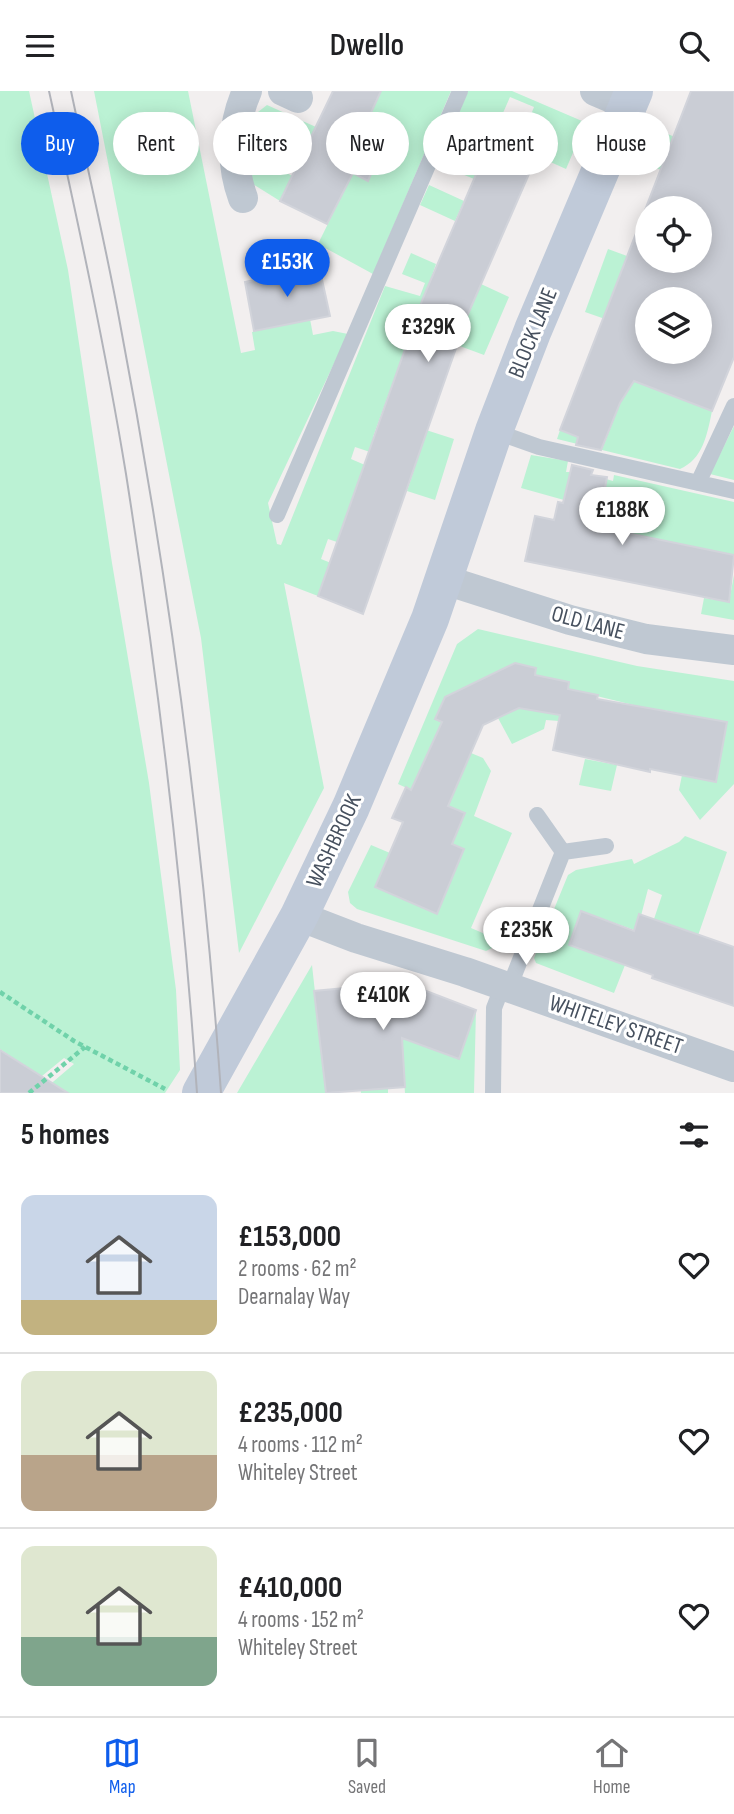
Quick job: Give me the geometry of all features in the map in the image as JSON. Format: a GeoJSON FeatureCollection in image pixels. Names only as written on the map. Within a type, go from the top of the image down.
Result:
{"type":"FeatureCollection","features":[{"type":"Feature","properties":{"kind":"main road","name":"BLOCK LANE"},"geometry":{"type":"LineString","coordinates":[[445,580],[494,431],[619,96]]}},
{"type":"Feature","properties":{"kind":"main road","name":"WASHBROOK"},"geometry":{"type":"LineString","coordinates":[[201,1093],[299,916],[356,794],[445,580]]}},
{"type":"Feature","properties":{"kind":"street"},"geometry":{"type":"LineString","coordinates":[[243,198],[237,180],[234,144],[240,107],[247,91]]}},
{"type":"Feature","properties":{"kind":"street","name":"OLD LANE"},"geometry":{"type":"LineString","coordinates":[[445,580],[570,621],[646,639],[734,650]]}},
{"type":"Feature","properties":{"kind":"street","name":"WHITELEY STREET"},"geometry":{"type":"LineString","coordinates":[[299,916],[734,1067]]}},
{"type":"Feature","properties":{"kind":"lane"},"geometry":{"type":"LineString","coordinates":[[277,515],[460,91]]}},
{"type":"Feature","properties":{"kind":"lane"},"geometry":{"type":"LineString","coordinates":[[698,483],[734,406]]}},
{"type":"Feature","properties":{"kind":"lane"},"geometry":{"type":"LineString","coordinates":[[494,431],[540,447],[734,491]]}},
{"type":"Feature","properties":{"kind":"lane"},"geometry":{"type":"LineString","coordinates":[[537,815],[563,852]]}},
{"type":"Feature","properties":{"kind":"lane"},"geometry":{"type":"LineString","coordinates":[[563,852],[606,846]]}},
{"type":"Feature","properties":{"kind":"lane"},"geometry":{"type":"LineString","coordinates":[[493,1093],[494,1008],[506,987],[563,852]]}},
{"type":"Feature","properties":{"kind":"path"},"geometry":{"type":"LineString","coordinates":[[0,992],[86,1047],[171,1093]]}},
{"type":"Feature","properties":{"kind":"path"},"geometry":{"type":"LineString","coordinates":[[29,1093],[86,1047]]}},
{"type":"Feature","properties":{"kind":"green space"},"geometry":{"type":"Polygon","coordinates":[[[0,91],[29,91],[34,112],[21,112],[21,175],[47,175],[68,270],[112,563],[149,783],[176,990],[180,1070],[165,1093],[40,1093],[74,1064],[64,1058],[31,1085],[4,1093],[22,1064],[0,1049],[0,91]]]}},
{"type":"Feature","properties":{"kind":"green space"},"geometry":{"type":"Polygon","coordinates":[[[94,91],[188,91],[192,112],[113,112],[113,175],[199,175],[199,145],[241,353],[255,350],[252,332],[310,319],[313,335],[333,331],[348,334],[268,503],[277,544],[281,545],[385,286],[420,296],[425,283],[402,274],[411,253],[436,264],[428,287],[471,307],[481,284],[509,297],[484,355],[457,345],[421,305],[373,437],[418,453],[426,430],[454,439],[435,500],[407,491],[415,467],[355,447],[351,459],[365,465],[337,542],[328,539],[321,559],[331,563],[318,596],[284,583],[324,788],[239,953],[201,638],[94,91]]]}},
{"type":"Feature","properties":{"kind":"green space"},"geometry":{"type":"Polygon","coordinates":[[[381,91],[451,91],[442,112],[423,112],[423,157],[373,274],[318,244],[352,175],[368,180],[370,175],[409,175],[409,112],[370,112],[381,91]]]}},
{"type":"Feature","properties":{"kind":"green space"},"geometry":{"type":"Polygon","coordinates":[[[468,91],[512,91],[572,117],[572,155],[566,169],[558,165],[558,112],[532,112],[534,107],[510,97],[503,112],[459,112],[468,91]]]}},
{"type":"Feature","properties":{"kind":"green space"},"geometry":{"type":"Polygon","coordinates":[[[267,105],[283,112],[258,112],[267,105]]]}},
{"type":"Feature","properties":{"kind":"green space"},"geometry":{"type":"Polygon","coordinates":[[[734,116],[734,255],[730,266],[734,268],[734,296],[718,290],[712,304],[712,287],[666,287],[671,273],[712,273],[712,196],[700,196],[704,184],[718,190],[727,168],[713,163],[715,154],[677,138],[681,130],[726,150],[731,139],[725,137],[734,116]]]}},
{"type":"Feature","properties":{"kind":"green space"},"geometry":{"type":"Polygon","coordinates":[[[670,135],[677,138],[674,147],[670,146],[670,135]]]}},
{"type":"Feature","properties":{"kind":"green space"},"geometry":{"type":"Polygon","coordinates":[[[249,175],[290,175],[298,179],[280,201],[251,183],[249,175]]]}},
{"type":"Feature","properties":{"kind":"green space"},"geometry":{"type":"Polygon","coordinates":[[[429,185],[464,201],[455,221],[420,205],[429,185]]]}},
{"type":"Feature","properties":{"kind":"green space"},"geometry":{"type":"Polygon","coordinates":[[[608,249],[627,256],[640,287],[635,287],[635,306],[605,319],[585,312],[608,249]]]}},
{"type":"Feature","properties":{"kind":"green space"},"geometry":{"type":"Polygon","coordinates":[[[712,360],[728,367],[726,371],[709,364],[712,364],[712,360]]]}},
{"type":"Feature","properties":{"kind":"green space"},"geometry":{"type":"Polygon","coordinates":[[[636,364],[691,364],[686,377],[676,373],[668,394],[712,411],[699,453],[688,465],[680,469],[557,439],[560,430],[603,447],[636,364]]]}},
{"type":"Feature","properties":{"kind":"green space"},"geometry":{"type":"Polygon","coordinates":[[[734,426],[734,480],[710,474],[734,426]]]}},
{"type":"Feature","properties":{"kind":"green space"},"geometry":{"type":"Polygon","coordinates":[[[531,455],[568,461],[566,472],[570,472],[564,500],[521,488],[531,455]]]}},
{"type":"Feature","properties":{"kind":"green space"},"geometry":{"type":"Polygon","coordinates":[[[614,475],[734,502],[734,555],[579,524],[606,479],[613,481],[614,475]]]}},
{"type":"Feature","properties":{"kind":"green space"},"geometry":{"type":"Polygon","coordinates":[[[734,575],[734,620],[701,614],[704,598],[729,602],[734,575]]]}},
{"type":"Feature","properties":{"kind":"green space"},"geometry":{"type":"Polygon","coordinates":[[[478,629],[637,666],[734,681],[734,784],[700,820],[679,790],[682,775],[726,722],[663,710],[662,712],[568,689],[569,682],[535,675],[536,668],[513,663],[511,670],[449,703],[443,701],[435,719],[442,722],[411,790],[398,784],[457,644],[478,629]]]}},
{"type":"Feature","properties":{"kind":"green space"},"geometry":{"type":"Polygon","coordinates":[[[519,708],[560,715],[559,721],[546,720],[544,729],[512,744],[498,718],[519,708]]]}},
{"type":"Feature","properties":{"kind":"green space"},"geometry":{"type":"Polygon","coordinates":[[[471,753],[483,758],[491,771],[474,816],[512,833],[471,928],[499,940],[494,947],[486,951],[357,909],[350,903],[348,892],[371,845],[390,853],[375,887],[437,913],[464,849],[451,844],[464,813],[448,806],[471,753]]]}},
{"type":"Feature","properties":{"kind":"green space"},"geometry":{"type":"Polygon","coordinates":[[[585,759],[617,765],[611,791],[579,785],[585,759]]]}},
{"type":"Feature","properties":{"kind":"green space"},"geometry":{"type":"Polygon","coordinates":[[[685,836],[727,852],[693,950],[654,919],[662,895],[648,889],[637,931],[581,911],[569,944],[625,965],[614,993],[536,963],[534,958],[568,875],[576,870],[632,859],[634,864],[679,842],[685,836]]]}},
{"type":"Feature","properties":{"kind":"green space"},"geometry":{"type":"Polygon","coordinates":[[[312,965],[326,1093],[237,1093],[312,965]]]}},
{"type":"Feature","properties":{"kind":"green space"},"geometry":{"type":"Polygon","coordinates":[[[476,1009],[474,1093],[405,1093],[404,1079],[388,1079],[388,1093],[361,1093],[354,1036],[363,1023],[458,1059],[476,1009]]]}},
{"type":"Feature","properties":{"kind":"building"},"geometry":{"type":"Polygon","coordinates":[[[333,91],[381,91],[371,112],[326,112],[326,175],[352,175],[327,224],[280,201],[293,175],[312,175],[312,135],[333,91]]]}},
{"type":"Feature","properties":{"kind":"building"},"geometry":{"type":"Polygon","coordinates":[[[691,91],[734,91],[734,357],[712,411],[634,381],[620,403],[601,450],[576,445],[578,437],[560,430],[635,236],[635,273],[712,273],[712,196],[650,196],[659,175],[670,175],[670,145],[691,91]]]}},
{"type":"Feature","properties":{"kind":"building"},"geometry":{"type":"Polygon","coordinates":[[[357,175],[371,175],[368,181],[357,175]]]}},
{"type":"Feature","properties":{"kind":"building"},"geometry":{"type":"Polygon","coordinates":[[[476,175],[529,175],[468,314],[363,614],[318,596],[423,298],[476,175]]]}},
{"type":"Feature","properties":{"kind":"building"},"geometry":{"type":"Polygon","coordinates":[[[319,266],[330,316],[254,331],[245,282],[319,266]]]}},
{"type":"Feature","properties":{"kind":"building"},"geometry":{"type":"Polygon","coordinates":[[[572,465],[593,470],[591,475],[607,477],[598,527],[734,555],[729,602],[525,561],[535,516],[554,520],[558,502],[563,503],[572,465]]]}},
{"type":"Feature","properties":{"kind":"building"},"geometry":{"type":"Polygon","coordinates":[[[515,663],[536,668],[535,675],[569,682],[568,689],[598,695],[597,699],[727,722],[716,782],[650,769],[650,772],[553,750],[560,715],[519,708],[483,725],[448,806],[465,813],[452,844],[464,849],[437,914],[375,887],[403,822],[392,818],[406,787],[411,790],[442,722],[435,719],[445,697],[515,663]]]}},
{"type":"Feature","properties":{"kind":"building"},"geometry":{"type":"Polygon","coordinates":[[[581,911],[634,931],[639,914],[734,947],[734,1006],[652,978],[653,975],[569,945],[581,911]]]}},
{"type":"Feature","properties":{"kind":"building"},"geometry":{"type":"Polygon","coordinates":[[[382,974],[476,1010],[459,1059],[402,1038],[405,1087],[326,1093],[314,991],[378,985],[382,974]]]}},
{"type":"Feature","properties":{"kind":"building"},"geometry":{"type":"Polygon","coordinates":[[[0,1050],[68,1093],[0,1093],[0,1050]]]}},
{"type":"Feature","properties":{"kind":"tram line"},"geometry":{"type":"LineString","coordinates":[[49,91],[109,378],[138,551],[177,860],[197,1093]]}},
{"type":"Feature","properties":{"kind":"tram line"},"geometry":{"type":"LineString","coordinates":[[71,91],[119,318],[168,607],[194,801],[221,1093]]}}]}
